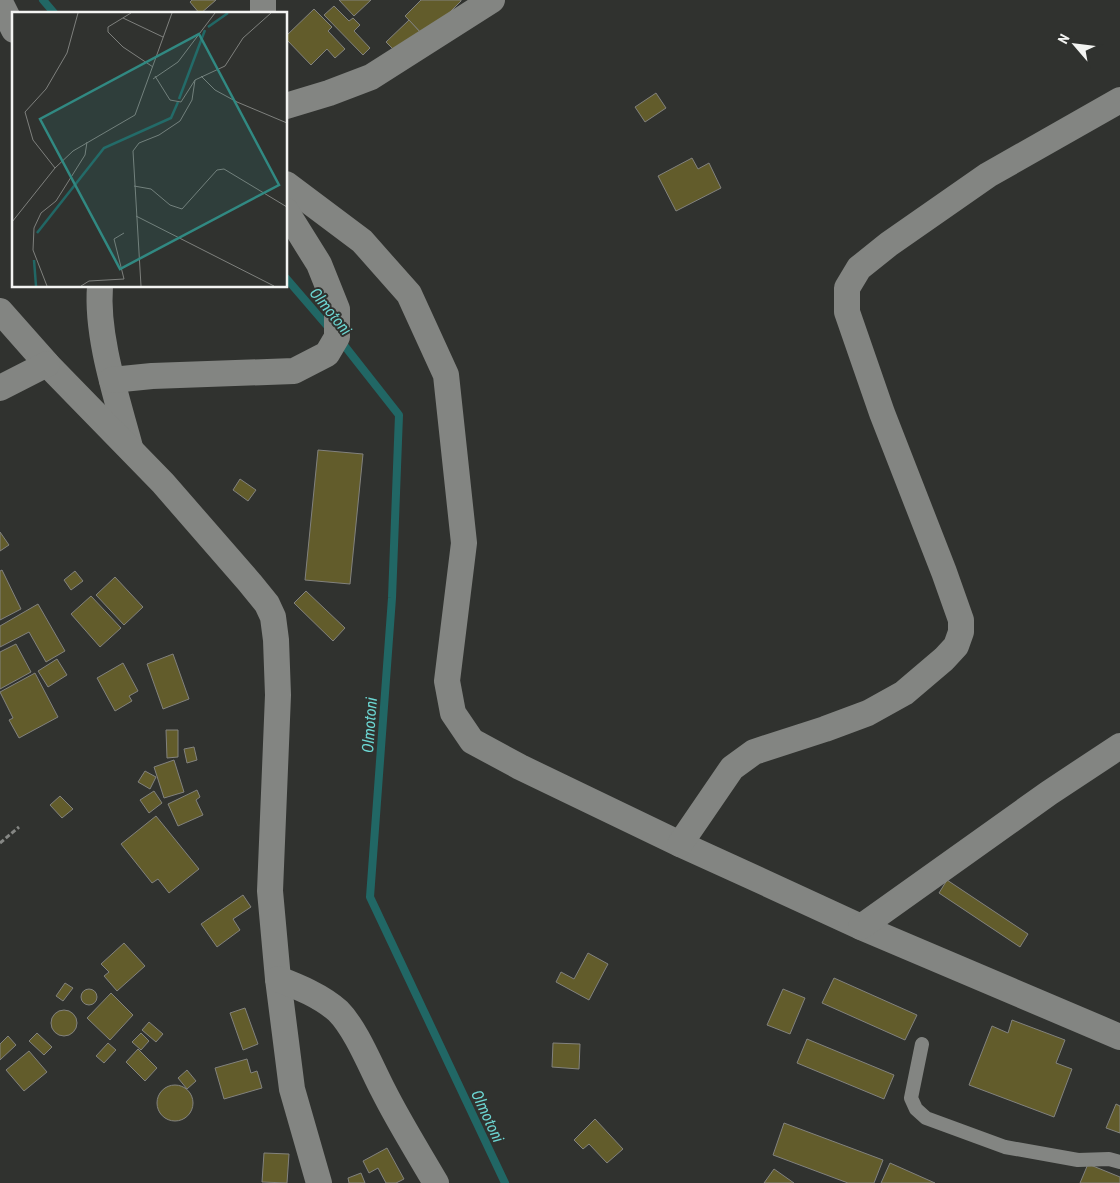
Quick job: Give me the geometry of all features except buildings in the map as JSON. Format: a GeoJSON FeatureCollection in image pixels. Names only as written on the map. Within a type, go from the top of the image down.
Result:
{"type":"FeatureCollection","features":[{"type":"Feature","properties":{"kind":"street"},"geometry":{"type":"LineString","coordinates":[[288,105],[372,77],[492,0]]}},
{"type":"Feature","properties":{"kind":"street"},"geometry":{"type":"LineString","coordinates":[[0,2],[12,26]]}},
{"type":"Feature","properties":{"kind":"street"},"geometry":{"type":"LineString","coordinates":[[680,844],[732,768],[754,752],[868,713],[904,693],[944,659],[956,646],[961,632],[961,620],[950,588],[882,413],[847,312],[847,288],[851,281],[859,268],[889,244],[988,175],[1120,100]]}},
{"type":"Feature","properties":{"kind":"street"},"geometry":{"type":"LineString","coordinates":[[288,186],[362,241],[409,294],[446,375],[464,543],[446,681],[453,713],[472,741],[520,767],[680,844],[861,927],[1120,1037]]}},
{"type":"Feature","properties":{"kind":"street"},"geometry":{"type":"LineString","coordinates":[[112,380],[152,376],[294,372],[327,354],[337,337],[337,309],[319,264],[288,214]]}},
{"type":"Feature","properties":{"kind":"street"},"geometry":{"type":"LineString","coordinates":[[100,288],[101,330],[130,450]]}},
{"type":"Feature","properties":{"kind":"street"},"geometry":{"type":"LineString","coordinates":[[0,311],[47,364],[163,482],[250,583],[267,604],[273,617],[276,640],[278,695],[270,891],[278,979],[292,1089],[319,1183]]}},
{"type":"Feature","properties":{"kind":"street"},"geometry":{"type":"LineString","coordinates":[[0,388],[47,364]]}},
{"type":"Feature","properties":{"kind":"street"},"geometry":{"type":"LineString","coordinates":[[861,927],[1050,793],[1120,746]]}},
{"type":"Feature","properties":{"kind":"street"},"geometry":{"type":"LineString","coordinates":[[278,979],[303,989],[323,1000],[338,1012],[352,1030],[384,1093],[436,1183]]}},
{"type":"Feature","properties":{"kind":"lane"},"geometry":{"type":"LineString","coordinates":[[922,1044],[911,1098],[916,1109],[926,1118],[1005,1147],[1078,1160],[1109,1159],[1120,1162]]}},
{"type":"Feature","properties":{"kind":"path"},"geometry":{"type":"LineString","coordinates":[[0,843],[19,827]]}},
{"type":"Feature","properties":{"kind":"waterway","name":"Olmotoni"},"geometry":{"type":"LineString","coordinates":[[43,0],[53,12]]}},
{"type":"Feature","properties":{"kind":"waterway","name":"Olmotoni"},"geometry":{"type":"LineString","coordinates":[[288,280],[329,328]]}},
{"type":"Feature","properties":{"kind":"waterway","name":"Olmotoni"},"geometry":{"type":"LineString","coordinates":[[340,340],[399,415],[392,598],[370,897],[505,1183]]}}]}
